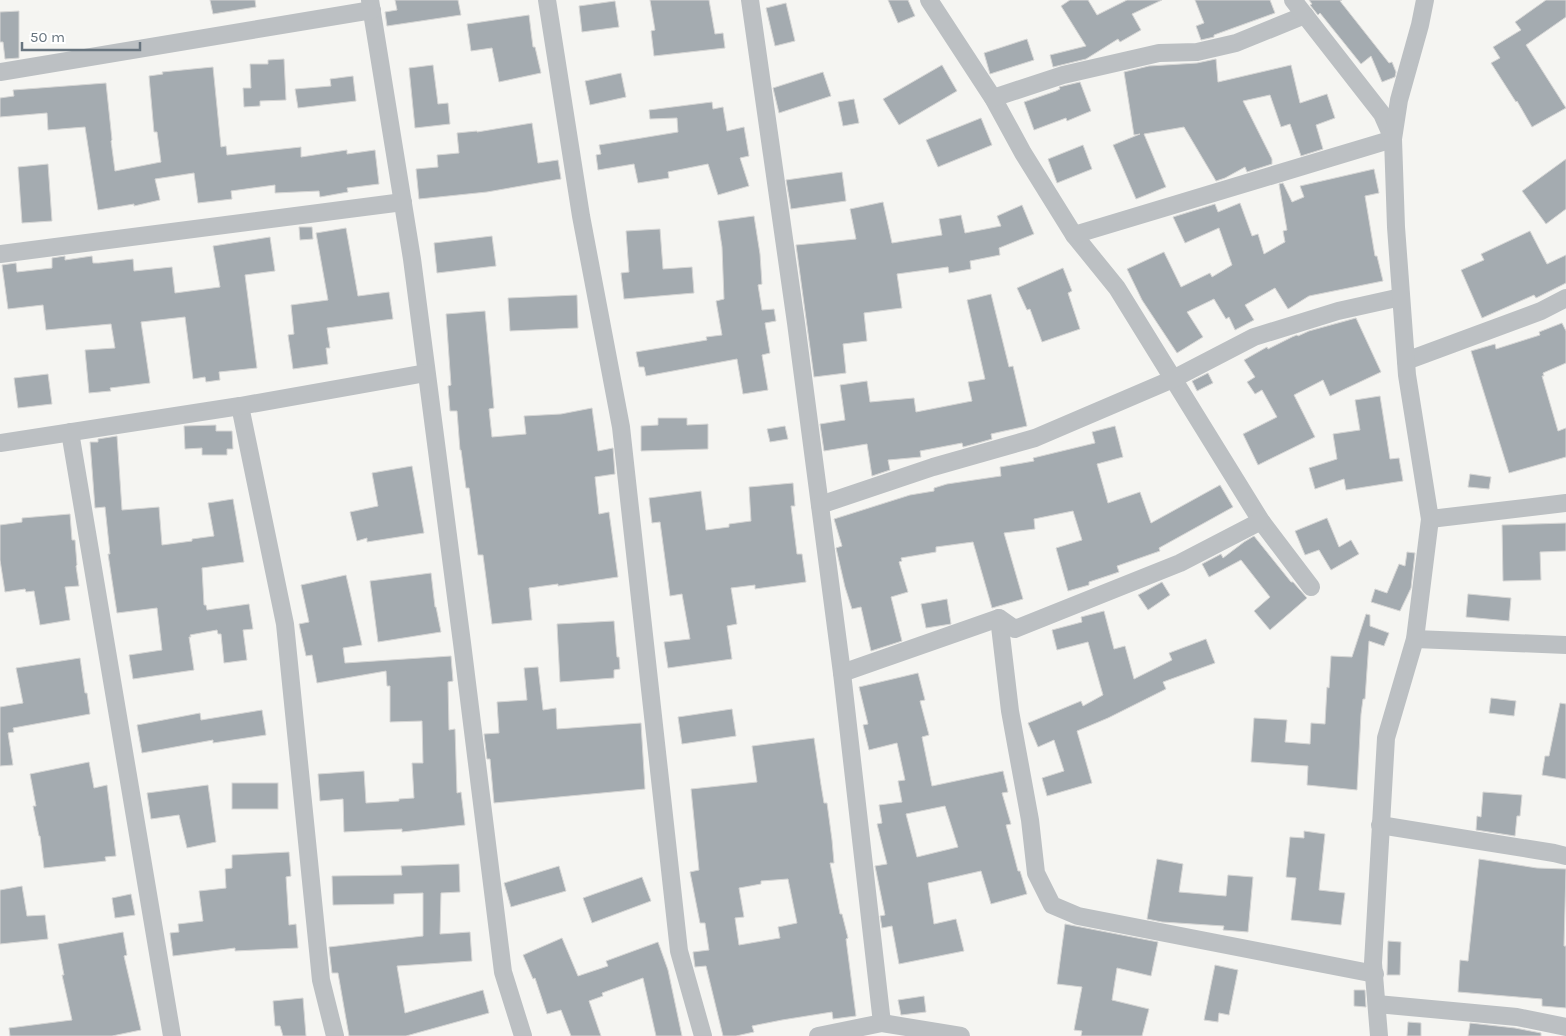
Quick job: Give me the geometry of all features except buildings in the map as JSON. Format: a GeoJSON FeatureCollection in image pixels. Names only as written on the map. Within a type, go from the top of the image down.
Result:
{"type":"FeatureCollection","features":[{"type":"Feature","properties":{"kind":"street"},"geometry":{"type":"LineString","coordinates":[[546,0],[581,216],[621,427],[679,951],[703,1036]]}},
{"type":"Feature","properties":{"kind":"street"},"geometry":{"type":"LineString","coordinates":[[750,0],[842,673],[882,1023]]}},
{"type":"Feature","properties":{"kind":"street"},"geometry":{"type":"LineString","coordinates":[[929,0],[993,98],[1023,153],[1074,235],[1117,288],[1261,521],[1311,588]]}},
{"type":"Feature","properties":{"kind":"street"},"geometry":{"type":"LineString","coordinates":[[1293,0],[1382,114],[1393,139]]}},
{"type":"Feature","properties":{"kind":"street"},"geometry":{"type":"LineString","coordinates":[[1379,1036],[1374,954],[1386,738],[1415,639],[1430,519],[1406,361],[1396,227],[1393,139],[1399,100],[1425,0]]}},
{"type":"Feature","properties":{"kind":"street"},"geometry":{"type":"LineString","coordinates":[[0,72],[371,5],[403,202],[462,643],[503,972],[524,1036]]}},
{"type":"Feature","properties":{"kind":"street"},"geometry":{"type":"LineString","coordinates":[[993,98],[1063,75],[1159,53],[1198,52],[1236,43],[1305,15]]}},
{"type":"Feature","properties":{"kind":"street"},"geometry":{"type":"LineString","coordinates":[[1074,235],[1393,139]]}},
{"type":"Feature","properties":{"kind":"street"},"geometry":{"type":"LineString","coordinates":[[0,254],[403,202]]}},
{"type":"Feature","properties":{"kind":"street"},"geometry":{"type":"LineString","coordinates":[[820,505],[933,467],[1035,438],[1173,379],[1254,337],[1338,311],[1401,297]]}},
{"type":"Feature","properties":{"kind":"street"},"geometry":{"type":"LineString","coordinates":[[1406,361],[1541,311],[1566,298]]}},
{"type":"Feature","properties":{"kind":"street"},"geometry":{"type":"LineString","coordinates":[[0,443],[240,406],[426,373]]}},
{"type":"Feature","properties":{"kind":"street"},"geometry":{"type":"LineString","coordinates":[[240,406],[285,624],[321,980],[335,1036]]}},
{"type":"Feature","properties":{"kind":"street"},"geometry":{"type":"LineString","coordinates":[[70,432],[172,1036]]}},
{"type":"Feature","properties":{"kind":"street"},"geometry":{"type":"LineString","coordinates":[[1430,519],[1566,503]]}},
{"type":"Feature","properties":{"kind":"street"},"geometry":{"type":"LineString","coordinates":[[999,618],[1016,629],[1180,562],[1261,521]]}},
{"type":"Feature","properties":{"kind":"street"},"geometry":{"type":"LineString","coordinates":[[842,673],[999,618]]}},
{"type":"Feature","properties":{"kind":"street"},"geometry":{"type":"LineString","coordinates":[[999,618],[1010,711],[1030,820],[1036,873],[1052,905],[1078,916],[1374,974]]}},
{"type":"Feature","properties":{"kind":"street"},"geometry":{"type":"LineString","coordinates":[[1415,639],[1566,646]]}},
{"type":"Feature","properties":{"kind":"street"},"geometry":{"type":"LineString","coordinates":[[1380,825],[1566,856]]}},
{"type":"Feature","properties":{"kind":"street"},"geometry":{"type":"LineString","coordinates":[[1377,1004],[1517,1017],[1566,1027]]}},
{"type":"Feature","properties":{"kind":"street"},"geometry":{"type":"LineString","coordinates":[[818,1036],[882,1023],[961,1036]]}}]}
